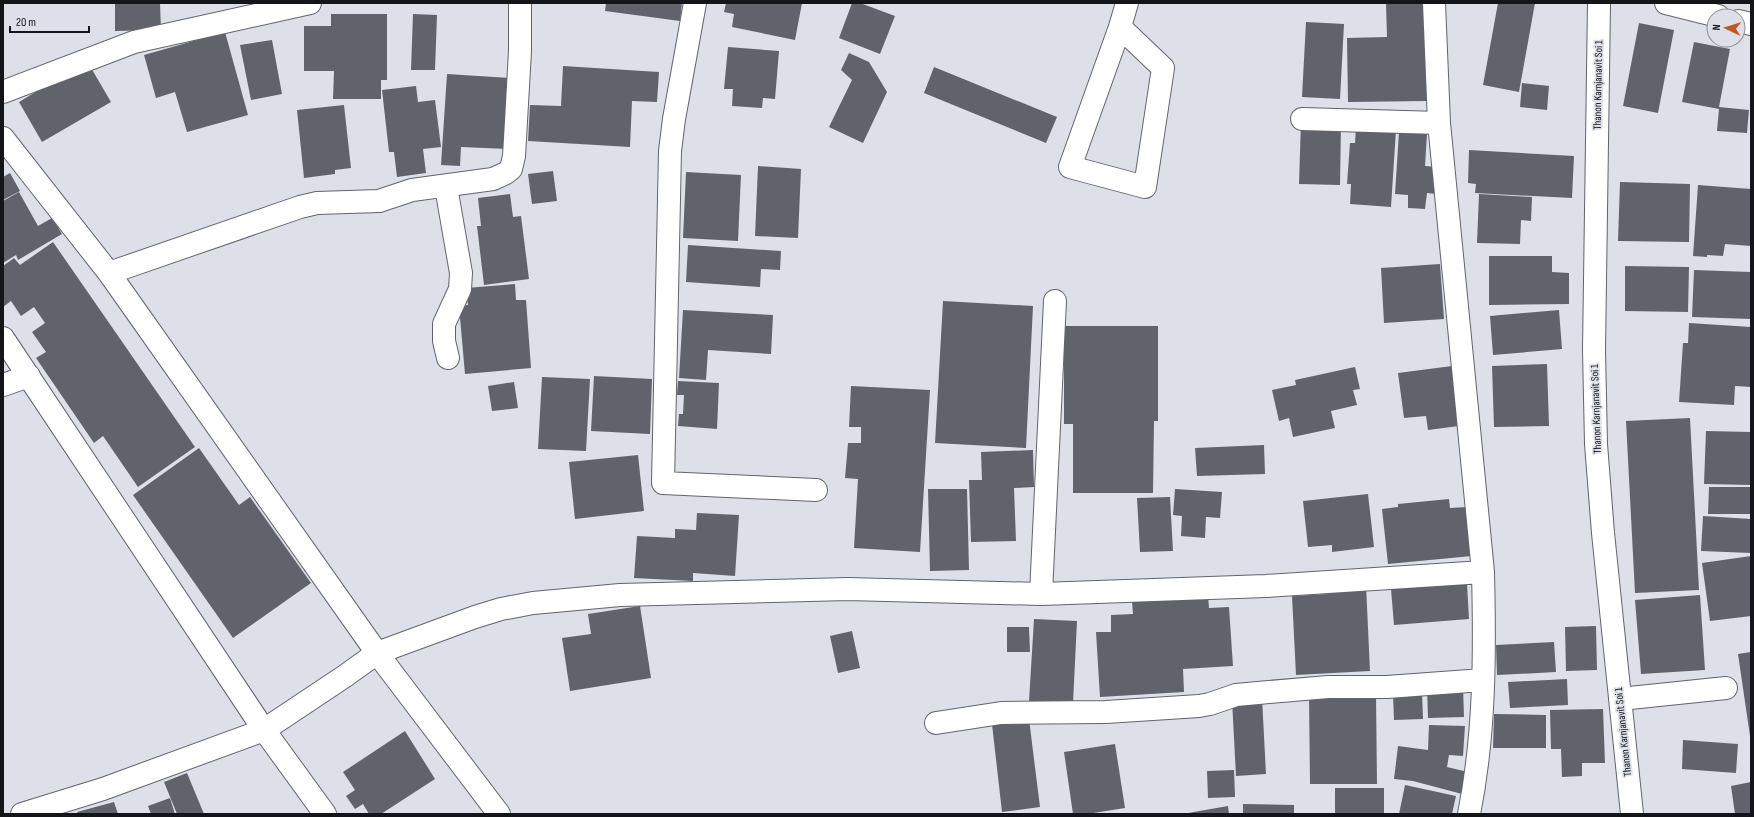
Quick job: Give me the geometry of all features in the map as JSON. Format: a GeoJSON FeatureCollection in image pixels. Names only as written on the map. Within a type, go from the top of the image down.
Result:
{"type":"FeatureCollection","features":[{"type":"Feature","properties":{"kind":"street"},"geometry":{"type":"LineString","coordinates":[[3,92],[134,42],[310,3]]}},
{"type":"Feature","properties":{"kind":"street"},"geometry":{"type":"LineString","coordinates":[[109,273],[300,207],[317,203],[379,201],[412,190],[446,187],[493,179],[506,173],[512,166],[514,156],[520,51],[520,3]]}},
{"type":"Feature","properties":{"kind":"street"},"geometry":{"type":"LineString","coordinates":[[695,3],[674,119],[670,151],[662,483],[816,490]]}},
{"type":"Feature","properties":{"kind":"street"},"geometry":{"type":"LineString","coordinates":[[1120,27],[1163,68],[1145,186],[1070,167],[1120,27],[1127,3]]}},
{"type":"Feature","properties":{"kind":"street"},"geometry":{"type":"LineString","coordinates":[[1434,3],[1439,123],[1483,572],[1483,680],[1478,766],[1469,814]]}},
{"type":"Feature","properties":{"kind":"street","name":"Thanon Karnjanavit Soi 1"},"geometry":{"type":"LineString","coordinates":[[1599,3],[1594,350],[1596,444],[1632,814]]}},
{"type":"Feature","properties":{"kind":"street"},"geometry":{"type":"LineString","coordinates":[[1666,3],[1706,13]]}},
{"type":"Feature","properties":{"kind":"street"},"geometry":{"type":"LineString","coordinates":[[1302,119],[1439,123]]}},
{"type":"Feature","properties":{"kind":"street"},"geometry":{"type":"LineString","coordinates":[[3,138],[109,273],[377,653],[499,814]]}},
{"type":"Feature","properties":{"kind":"street"},"geometry":{"type":"LineString","coordinates":[[446,187],[461,273],[460,289],[444,324],[444,341],[448,358]]}},
{"type":"Feature","properties":{"kind":"street"},"geometry":{"type":"LineString","coordinates":[[1041,594],[1055,301]]}},
{"type":"Feature","properties":{"kind":"street"},"geometry":{"type":"LineString","coordinates":[[3,338],[264,730],[326,814]]}},
{"type":"Feature","properties":{"kind":"street"},"geometry":{"type":"LineString","coordinates":[[3,385],[29,376]]}},
{"type":"Feature","properties":{"kind":"street"},"geometry":{"type":"LineString","coordinates":[[22,814],[103,789],[264,730],[377,653],[475,617],[501,609],[533,603],[577,598],[620,596],[848,589],[1041,594],[1266,586],[1483,572]]}},
{"type":"Feature","properties":{"kind":"street"},"geometry":{"type":"LineString","coordinates":[[936,723],[1001,713],[1106,712],[1199,706],[1210,704],[1236,694],[1328,686],[1387,687],[1483,680]]}},
{"type":"Feature","properties":{"kind":"street"},"geometry":{"type":"LineString","coordinates":[[1620,699],[1726,688]]}},
{"type":"Feature","properties":{"kind":"building"},"geometry":{"type":"Polygon","coordinates":[[[115,3],[160,3],[161,30],[115,31],[115,3]]]}},
{"type":"Feature","properties":{"kind":"building"},"geometry":{"type":"Polygon","coordinates":[[[606,3],[682,3],[680,21],[605,11],[606,3]]]}},
{"type":"Feature","properties":{"kind":"building"},"geometry":{"type":"Polygon","coordinates":[[[726,3],[802,3],[795,40],[732,27],[734,14],[724,12],[726,3]]]}},
{"type":"Feature","properties":{"kind":"building"},"geometry":{"type":"Polygon","coordinates":[[[852,3],[860,3],[895,16],[880,54],[839,38],[852,3]]]}},
{"type":"Feature","properties":{"kind":"building"},"geometry":{"type":"Polygon","coordinates":[[[1386,3],[1426,3],[1427,101],[1348,102],[1347,38],[1387,37],[1386,3]]]}},
{"type":"Feature","properties":{"kind":"building"},"geometry":{"type":"Polygon","coordinates":[[[1498,3],[1535,3],[1519,92],[1483,85],[1498,3]]]}},
{"type":"Feature","properties":{"kind":"building"},"geometry":{"type":"Polygon","coordinates":[[[331,14],[387,14],[387,80],[381,80],[381,99],[333,99],[334,71],[304,71],[304,26],[331,26],[331,14]]]}},
{"type":"Feature","properties":{"kind":"building"},"geometry":{"type":"Polygon","coordinates":[[[413,14],[437,15],[435,70],[411,70],[413,14]]]}},
{"type":"Feature","properties":{"kind":"building"},"geometry":{"type":"Polygon","coordinates":[[[1306,22],[1344,24],[1340,99],[1302,97],[1306,22]]]}},
{"type":"Feature","properties":{"kind":"building"},"geometry":{"type":"Polygon","coordinates":[[[1639,23],[1674,30],[1658,113],[1623,106],[1639,23]]]}},
{"type":"Feature","properties":{"kind":"building"},"geometry":{"type":"Polygon","coordinates":[[[225,32],[248,115],[187,132],[175,92],[156,98],[144,55],[225,32]]]}},
{"type":"Feature","properties":{"kind":"building"},"geometry":{"type":"Polygon","coordinates":[[[272,40],[282,94],[251,100],[240,45],[272,40]]]}},
{"type":"Feature","properties":{"kind":"building"},"geometry":{"type":"Polygon","coordinates":[[[1694,42],[1706,44],[1706,48],[1730,49],[1719,107],[1749,110],[1747,133],[1717,131],[1719,109],[1682,102],[1694,42]]]}},
{"type":"Feature","properties":{"kind":"building"},"geometry":{"type":"Polygon","coordinates":[[[728,47],[779,51],[775,99],[763,98],[762,108],[732,106],[733,89],[724,89],[728,47]]]}},
{"type":"Feature","properties":{"kind":"building"},"geometry":{"type":"Polygon","coordinates":[[[849,53],[869,62],[887,92],[863,143],[829,127],[852,80],[841,70],[849,53]]]}},
{"type":"Feature","properties":{"kind":"building"},"geometry":{"type":"Polygon","coordinates":[[[87,61],[111,102],[42,142],[19,102],[87,61]]]}},
{"type":"Feature","properties":{"kind":"building"},"geometry":{"type":"Polygon","coordinates":[[[563,66],[659,72],[657,102],[632,101],[630,147],[528,141],[530,105],[561,106],[563,66]]]}},
{"type":"Feature","properties":{"kind":"building"},"geometry":{"type":"Polygon","coordinates":[[[934,67],[1057,117],[1046,143],[924,93],[934,67]]]}},
{"type":"Feature","properties":{"kind":"building"},"geometry":{"type":"Polygon","coordinates":[[[447,74],[512,78],[508,149],[461,147],[460,166],[441,165],[447,74]]]}},
{"type":"Feature","properties":{"kind":"building"},"geometry":{"type":"Polygon","coordinates":[[[1522,83],[1549,86],[1547,110],[1520,107],[1522,83]]]}},
{"type":"Feature","properties":{"kind":"building"},"geometry":{"type":"Polygon","coordinates":[[[416,86],[418,102],[435,100],[441,147],[423,149],[426,173],[397,177],[394,152],[389,152],[382,90],[416,86]]]}},
{"type":"Feature","properties":{"kind":"building"},"geometry":{"type":"Polygon","coordinates":[[[344,105],[351,168],[335,170],[335,174],[304,178],[297,110],[344,105]]]}},
{"type":"Feature","properties":{"kind":"building"},"geometry":{"type":"Polygon","coordinates":[[[1301,121],[1341,123],[1340,185],[1299,184],[1301,121]]]}},
{"type":"Feature","properties":{"kind":"building"},"geometry":{"type":"Polygon","coordinates":[[[1356,127],[1396,130],[1391,207],[1350,204],[1351,184],[1347,184],[1350,143],[1355,143],[1356,127]]]}},
{"type":"Feature","properties":{"kind":"building"},"geometry":{"type":"Polygon","coordinates":[[[1399,132],[1427,134],[1425,166],[1437,167],[1436,194],[1427,193],[1425,209],[1408,208],[1408,195],[1395,194],[1399,132]]]}},
{"type":"Feature","properties":{"kind":"building"},"geometry":{"type":"Polygon","coordinates":[[[1469,150],[1574,156],[1572,198],[1475,193],[1476,184],[1468,183],[1469,150]]]}},
{"type":"Feature","properties":{"kind":"building"},"geometry":{"type":"Polygon","coordinates":[[[758,166],[801,169],[798,238],[755,236],[758,166]]]}},
{"type":"Feature","properties":{"kind":"building"},"geometry":{"type":"Polygon","coordinates":[[[553,171],[557,201],[532,204],[528,174],[553,171]]]}},
{"type":"Feature","properties":{"kind":"building"},"geometry":{"type":"Polygon","coordinates":[[[686,172],[741,175],[738,241],[683,238],[686,172]]]}},
{"type":"Feature","properties":{"kind":"building"},"geometry":{"type":"Polygon","coordinates":[[[10,173],[20,191],[3,200],[3,177],[10,173]]]}},
{"type":"Feature","properties":{"kind":"building"},"geometry":{"type":"Polygon","coordinates":[[[1620,182],[1690,184],[1689,242],[1618,241],[1620,182]]]}},
{"type":"Feature","properties":{"kind":"building"},"geometry":{"type":"Polygon","coordinates":[[[1698,185],[1751,189],[1751,246],[1725,244],[1723,256],[1693,256],[1698,185]]]}},
{"type":"Feature","properties":{"kind":"building"},"geometry":{"type":"Polygon","coordinates":[[[19,192],[38,226],[52,218],[62,234],[18,260],[16,255],[3,263],[3,201],[19,192]]]}},
{"type":"Feature","properties":{"kind":"building"},"geometry":{"type":"Polygon","coordinates":[[[510,194],[513,217],[521,216],[529,279],[484,285],[477,226],[481,226],[478,198],[510,194]]]}},
{"type":"Feature","properties":{"kind":"building"},"geometry":{"type":"Polygon","coordinates":[[[1479,194],[1532,197],[1531,221],[1521,220],[1520,244],[1477,243],[1479,194]]]}},
{"type":"Feature","properties":{"kind":"building"},"geometry":{"type":"Polygon","coordinates":[[[53,242],[195,447],[138,487],[103,436],[94,443],[36,358],[46,352],[32,332],[45,323],[34,307],[21,316],[11,301],[3,307],[3,266],[14,258],[20,265],[53,242]]]}},
{"type":"Feature","properties":{"kind":"building"},"geometry":{"type":"Polygon","coordinates":[[[688,245],[781,251],[780,270],[761,269],[760,287],[686,282],[688,245]]]}},
{"type":"Feature","properties":{"kind":"building"},"geometry":{"type":"Polygon","coordinates":[[[1489,256],[1552,256],[1552,272],[1569,273],[1569,304],[1489,305],[1489,256]]]}},
{"type":"Feature","properties":{"kind":"building"},"geometry":{"type":"Polygon","coordinates":[[[1440,264],[1444,319],[1384,323],[1381,268],[1440,264]]]}},
{"type":"Feature","properties":{"kind":"building"},"geometry":{"type":"Polygon","coordinates":[[[1625,266],[1689,267],[1688,312],[1625,311],[1625,266]]]}},
{"type":"Feature","properties":{"kind":"building"},"geometry":{"type":"Polygon","coordinates":[[[1694,270],[1751,272],[1751,319],[1692,317],[1694,270]]]}},
{"type":"Feature","properties":{"kind":"building"},"geometry":{"type":"Polygon","coordinates":[[[515,284],[516,300],[526,300],[531,368],[465,374],[459,306],[468,305],[466,288],[515,284]]]}},
{"type":"Feature","properties":{"kind":"building"},"geometry":{"type":"Polygon","coordinates":[[[943,301],[1033,306],[1026,448],[935,443],[943,301]]]}},
{"type":"Feature","properties":{"kind":"building"},"geometry":{"type":"Polygon","coordinates":[[[683,310],[773,315],[771,354],[708,350],[706,380],[679,378],[683,310]]]}},
{"type":"Feature","properties":{"kind":"building"},"geometry":{"type":"Polygon","coordinates":[[[1559,310],[1562,349],[1493,355],[1490,316],[1559,310]]]}},
{"type":"Feature","properties":{"kind":"building"},"geometry":{"type":"Polygon","coordinates":[[[1689,323],[1751,327],[1751,387],[1735,386],[1734,405],[1679,402],[1683,343],[1688,343],[1689,323]]]}},
{"type":"Feature","properties":{"kind":"building"},"geometry":{"type":"Polygon","coordinates":[[[1064,326],[1158,326],[1158,421],[1154,421],[1153,493],[1073,493],[1073,424],[1064,424],[1064,326]]]}},
{"type":"Feature","properties":{"kind":"building"},"geometry":{"type":"Polygon","coordinates":[[[1547,364],[1549,426],[1494,427],[1492,366],[1547,364]]]}},
{"type":"Feature","properties":{"kind":"building"},"geometry":{"type":"Polygon","coordinates":[[[1452,366],[1459,426],[1428,430],[1426,416],[1404,418],[1398,373],[1452,366]]]}},
{"type":"Feature","properties":{"kind":"building"},"geometry":{"type":"Polygon","coordinates":[[[1355,367],[1360,389],[1353,390],[1357,405],[1331,411],[1335,428],[1293,437],[1289,418],[1279,421],[1272,390],[1296,385],[1295,380],[1355,367]]]}},
{"type":"Feature","properties":{"kind":"building"},"geometry":{"type":"Polygon","coordinates":[[[594,376],[652,379],[650,434],[591,431],[594,376]]]}},
{"type":"Feature","properties":{"kind":"building"},"geometry":{"type":"Polygon","coordinates":[[[542,377],[590,379],[586,451],[538,449],[542,377]]]}},
{"type":"Feature","properties":{"kind":"building"},"geometry":{"type":"Polygon","coordinates":[[[678,381],[719,383],[717,429],[678,426],[679,414],[683,414],[684,395],[677,395],[678,381]]]}},
{"type":"Feature","properties":{"kind":"building"},"geometry":{"type":"Polygon","coordinates":[[[514,382],[518,408],[492,411],[488,386],[514,382]]]}},
{"type":"Feature","properties":{"kind":"building"},"geometry":{"type":"Polygon","coordinates":[[[851,386],[930,390],[920,552],[854,548],[858,479],[845,478],[848,443],[861,443],[861,427],[849,427],[851,386]]]}},
{"type":"Feature","properties":{"kind":"building"},"geometry":{"type":"Polygon","coordinates":[[[1690,418],[1699,590],[1635,593],[1626,421],[1690,418]]]}},
{"type":"Feature","properties":{"kind":"building"},"geometry":{"type":"Polygon","coordinates":[[[1706,431],[1751,432],[1751,485],[1704,484],[1706,431]]]}},
{"type":"Feature","properties":{"kind":"building"},"geometry":{"type":"Polygon","coordinates":[[[1264,445],[1265,474],[1197,476],[1195,448],[1264,445]]]}},
{"type":"Feature","properties":{"kind":"building"},"geometry":{"type":"Polygon","coordinates":[[[199,448],[239,505],[250,497],[311,583],[233,638],[133,495],[199,448]]]}},
{"type":"Feature","properties":{"kind":"building"},"geometry":{"type":"Polygon","coordinates":[[[1033,450],[1034,487],[1014,488],[1016,541],[971,542],[969,480],[982,480],[981,452],[1033,450]]]}},
{"type":"Feature","properties":{"kind":"building"},"geometry":{"type":"Polygon","coordinates":[[[638,455],[644,511],[575,519],[569,462],[638,455]]]}},
{"type":"Feature","properties":{"kind":"building"},"geometry":{"type":"Polygon","coordinates":[[[1709,487],[1751,487],[1751,514],[1708,514],[1709,487]]]}},
{"type":"Feature","properties":{"kind":"building"},"geometry":{"type":"Polygon","coordinates":[[[928,489],[967,489],[969,570],[930,571],[928,489]]]}},
{"type":"Feature","properties":{"kind":"building"},"geometry":{"type":"Polygon","coordinates":[[[1175,489],[1222,492],[1220,518],[1206,517],[1205,538],[1181,536],[1182,516],[1173,515],[1175,489]]]}},
{"type":"Feature","properties":{"kind":"building"},"geometry":{"type":"Polygon","coordinates":[[[1368,494],[1374,547],[1332,552],[1332,545],[1308,547],[1303,501],[1368,494]]]}},
{"type":"Feature","properties":{"kind":"building"},"geometry":{"type":"Polygon","coordinates":[[[1170,497],[1173,551],[1140,552],[1137,498],[1170,497]]]}},
{"type":"Feature","properties":{"kind":"building"},"geometry":{"type":"Polygon","coordinates":[[[1449,499],[1450,508],[1467,507],[1472,556],[1388,564],[1382,509],[1398,507],[1398,504],[1449,499]]]}},
{"type":"Feature","properties":{"kind":"building"},"geometry":{"type":"Polygon","coordinates":[[[697,513],[739,515],[735,576],[693,573],[693,581],[634,578],[637,536],[675,538],[675,529],[696,530],[697,513]]]}},
{"type":"Feature","properties":{"kind":"building"},"geometry":{"type":"Polygon","coordinates":[[[1703,516],[1751,519],[1751,553],[1701,551],[1703,516]]]}},
{"type":"Feature","properties":{"kind":"building"},"geometry":{"type":"Polygon","coordinates":[[[1751,556],[1751,616],[1710,621],[1702,563],[1751,556]]]}},
{"type":"Feature","properties":{"kind":"building"},"geometry":{"type":"Polygon","coordinates":[[[1467,584],[1469,619],[1394,625],[1391,589],[1467,584]]]}},
{"type":"Feature","properties":{"kind":"building"},"geometry":{"type":"Polygon","coordinates":[[[1366,585],[1370,671],[1296,675],[1292,596],[1328,594],[1328,587],[1366,585]]]}},
{"type":"Feature","properties":{"kind":"building"},"geometry":{"type":"Polygon","coordinates":[[[1700,595],[1705,670],[1641,674],[1635,600],[1700,595]]]}},
{"type":"Feature","properties":{"kind":"building"},"geometry":{"type":"Polygon","coordinates":[[[1208,596],[1209,608],[1229,607],[1233,666],[1183,669],[1184,692],[1100,697],[1096,632],[1111,632],[1111,615],[1133,614],[1132,601],[1208,596]]]}},
{"type":"Feature","properties":{"kind":"building"},"geometry":{"type":"Polygon","coordinates":[[[640,606],[651,678],[570,691],[562,638],[591,634],[588,614],[640,606]]]}},
{"type":"Feature","properties":{"kind":"building"},"geometry":{"type":"Polygon","coordinates":[[[1034,619],[1077,621],[1073,703],[1029,701],[1034,619]]]}},
{"type":"Feature","properties":{"kind":"building"},"geometry":{"type":"Polygon","coordinates":[[[1596,626],[1597,670],[1566,671],[1565,627],[1596,626]]]}},
{"type":"Feature","properties":{"kind":"building"},"geometry":{"type":"Polygon","coordinates":[[[1007,627],[1029,627],[1030,652],[1007,652],[1007,627]]]}},
{"type":"Feature","properties":{"kind":"building"},"geometry":{"type":"Polygon","coordinates":[[[852,631],[860,668],[838,673],[830,636],[852,631]]]}},
{"type":"Feature","properties":{"kind":"building"},"geometry":{"type":"Polygon","coordinates":[[[1554,642],[1556,672],[1497,675],[1496,645],[1554,642]]]}},
{"type":"Feature","properties":{"kind":"building"},"geometry":{"type":"Polygon","coordinates":[[[1751,652],[1751,736],[1750,736],[1738,654],[1751,652]]]}},
{"type":"Feature","properties":{"kind":"building"},"geometry":{"type":"Polygon","coordinates":[[[1567,679],[1568,705],[1510,708],[1508,682],[1567,679]]]}},
{"type":"Feature","properties":{"kind":"building"},"geometry":{"type":"Polygon","coordinates":[[[1463,687],[1464,717],[1428,718],[1427,688],[1463,687]]]}},
{"type":"Feature","properties":{"kind":"building"},"geometry":{"type":"Polygon","coordinates":[[[1422,693],[1423,719],[1394,720],[1393,694],[1422,693]]]}},
{"type":"Feature","properties":{"kind":"building"},"geometry":{"type":"Polygon","coordinates":[[[1376,695],[1377,784],[1310,784],[1309,696],[1376,695]]]}},
{"type":"Feature","properties":{"kind":"building"},"geometry":{"type":"Polygon","coordinates":[[[1262,698],[1266,774],[1236,776],[1232,700],[1262,698]]]}},
{"type":"Feature","properties":{"kind":"building"},"geometry":{"type":"Polygon","coordinates":[[[1603,709],[1605,763],[1582,763],[1582,776],[1562,777],[1561,749],[1551,749],[1550,710],[1603,709]]]}},
{"type":"Feature","properties":{"kind":"building"},"geometry":{"type":"Polygon","coordinates":[[[1494,714],[1546,715],[1546,748],[1493,748],[1494,714]]]}},
{"type":"Feature","properties":{"kind":"building"},"geometry":{"type":"Polygon","coordinates":[[[1029,719],[1040,807],[1002,812],[992,724],[1029,719]]]}},
{"type":"Feature","properties":{"kind":"building"},"geometry":{"type":"Polygon","coordinates":[[[1429,725],[1465,726],[1463,756],[1449,755],[1447,767],[1468,772],[1462,794],[1413,781],[1394,779],[1398,746],[1428,750],[1429,725]]]}},
{"type":"Feature","properties":{"kind":"building"},"geometry":{"type":"Polygon","coordinates":[[[405,731],[435,779],[381,814],[369,814],[363,804],[355,809],[346,796],[355,790],[343,772],[405,731]]]}},
{"type":"Feature","properties":{"kind":"building"},"geometry":{"type":"Polygon","coordinates":[[[1683,740],[1738,744],[1736,773],[1682,769],[1683,740]]]}},
{"type":"Feature","properties":{"kind":"building"},"geometry":{"type":"Polygon","coordinates":[[[1115,744],[1125,808],[1087,814],[1073,814],[1064,752],[1115,744]]]}},
{"type":"Feature","properties":{"kind":"building"},"geometry":{"type":"Polygon","coordinates":[[[1234,770],[1235,797],[1208,798],[1207,771],[1234,770]]]}},
{"type":"Feature","properties":{"kind":"building"},"geometry":{"type":"Polygon","coordinates":[[[187,773],[204,814],[177,814],[164,782],[187,773]]]}},
{"type":"Feature","properties":{"kind":"building"},"geometry":{"type":"Polygon","coordinates":[[[1751,782],[1751,814],[1735,814],[1731,786],[1751,782]]]}},
{"type":"Feature","properties":{"kind":"building"},"geometry":{"type":"Polygon","coordinates":[[[1405,785],[1456,796],[1452,814],[1399,814],[1405,785]]]}},
{"type":"Feature","properties":{"kind":"building"},"geometry":{"type":"Polygon","coordinates":[[[1335,788],[1384,788],[1384,814],[1335,814],[1335,788]]]}},
{"type":"Feature","properties":{"kind":"building"},"geometry":{"type":"Polygon","coordinates":[[[170,798],[175,814],[151,814],[148,806],[170,798]]]}},
{"type":"Feature","properties":{"kind":"building"},"geometry":{"type":"Polygon","coordinates":[[[114,802],[118,814],[78,814],[77,812],[114,802]]]}},
{"type":"Feature","properties":{"kind":"building"},"geometry":{"type":"Polygon","coordinates":[[[1243,804],[1294,805],[1294,814],[1243,814],[1243,804]]]}},
{"type":"Feature","properties":{"kind":"building"},"geometry":{"type":"Polygon","coordinates":[[[1228,806],[1229,814],[1188,814],[1188,813],[1228,806]]]}}]}
